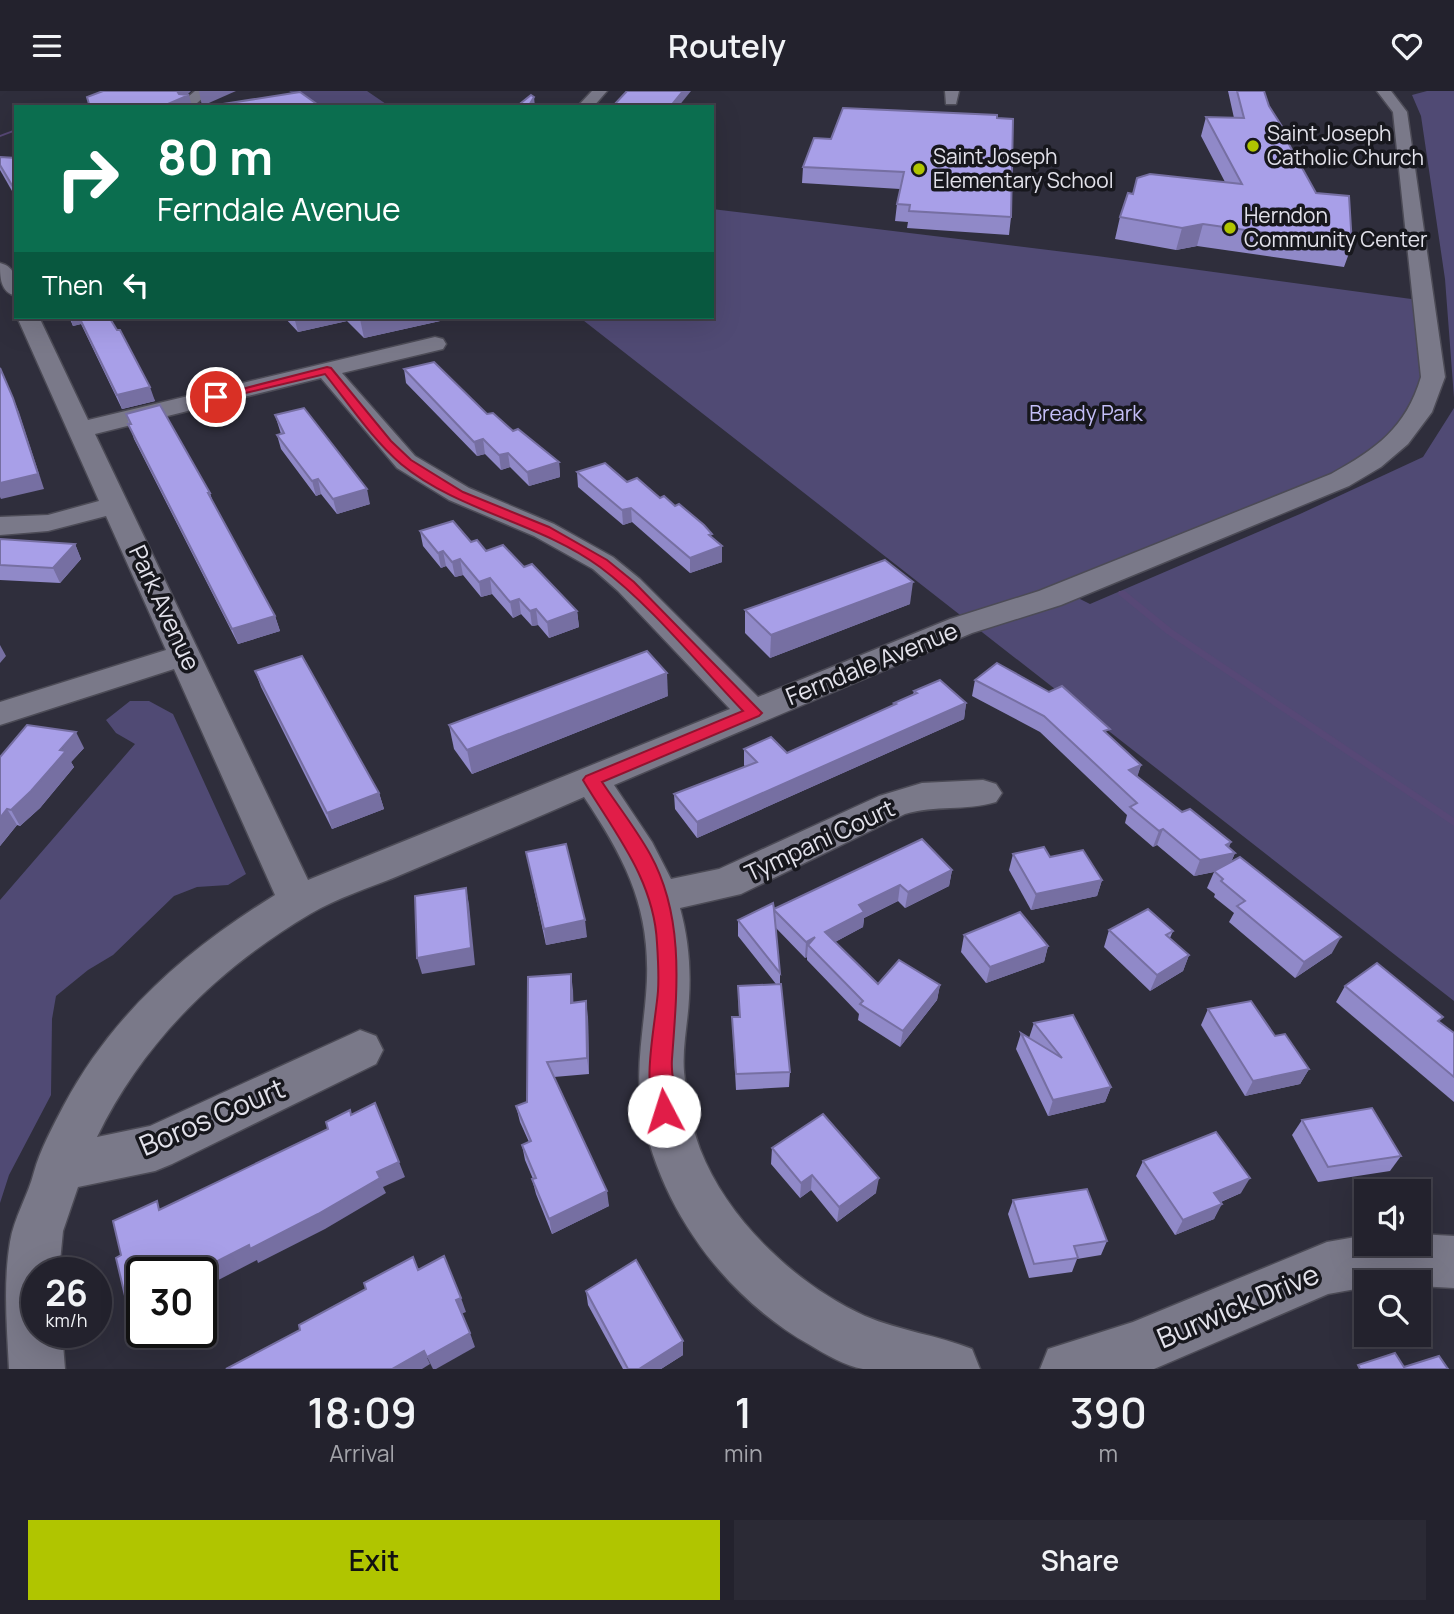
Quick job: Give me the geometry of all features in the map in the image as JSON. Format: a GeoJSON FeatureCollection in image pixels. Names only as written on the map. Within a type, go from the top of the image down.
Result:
{"type":"FeatureCollection","features":[{"type":"Feature","properties":{"kind":"street"},"geometry":{"type":"LineString","coordinates":[[192,105],[189,102],[204,91]]}},
{"type":"Feature","properties":{"kind":"street"},"geometry":{"type":"LineString","coordinates":[[586,105],[600,91]]}},
{"type":"Feature","properties":{"kind":"street","name":"Ferndale Avenue"},"geometry":{"type":"LineString","coordinates":[[37,1369],[31,1289],[35,1243],[59,1168],[80,1116],[125,1046],[156,1010],[211,959],[249,930],[298,901],[961,626],[1050,598],[1340,480],[1373,462],[1396,444],[1416,421],[1429,395],[1433,377],[1400,112],[1384,91]]}},
{"type":"Feature","properties":{"kind":"street","name":"Park Avenue"},"geometry":{"type":"LineString","coordinates":[[29,319],[298,901]]}},
{"type":"Feature","properties":{"kind":"street"},"geometry":{"type":"LineString","coordinates":[[82,429],[435,344]]}},
{"type":"Feature","properties":{"kind":"street"},"geometry":{"type":"LineString","coordinates":[[327,370],[406,462],[459,494],[544,530],[603,563],[629,585],[754,713]]}},
{"type":"Feature","properties":{"kind":"street"},"geometry":{"type":"LineString","coordinates":[[0,526],[48,523],[117,505]]}},
{"type":"Feature","properties":{"kind":"street"},"geometry":{"type":"LineString","coordinates":[[0,714],[185,655]]}},
{"type":"Feature","properties":{"kind":"street"},"geometry":{"type":"LineString","coordinates":[[592,780],[642,857],[658,897],[667,940],[668,989],[660,1067],[664,1111],[679,1161],[706,1213],[744,1260],[789,1300],[844,1334],[904,1357],[952,1369]]}},
{"type":"Feature","properties":{"kind":"street","name":"Tympani Court"},"geometry":{"type":"LineString","coordinates":[[658,897],[727,883],[892,805],[922,796],[983,793]]}},
{"type":"Feature","properties":{"kind":"street","name":"Boros Court"},"geometry":{"type":"LineString","coordinates":[[59,1168],[155,1147],[360,1050]]}},
{"type":"Feature","properties":{"kind":"street","name":"Burwick Drive"},"geometry":{"type":"LineString","coordinates":[[1068,1369],[1133,1350],[1326,1268],[1386,1258],[1454,1262]]}},
{"type":"Feature","properties":{"kind":"green space"},"geometry":{"type":"Polygon","coordinates":[[[289,91],[367,91],[386,104],[370,103],[372,105],[307,105],[289,91]]]}},
{"type":"Feature","properties":{"kind":"green space"},"geometry":{"type":"Polygon","coordinates":[[[1427,91],[1454,91],[1454,398],[1445,279],[1421,116],[1412,95],[1427,91]]]}},
{"type":"Feature","properties":{"kind":"green space","name":"Bready Park"},"geometry":{"type":"Polygon","coordinates":[[[714,209],[1097,256],[1426,301],[1433,377],[1391,447],[1066,592],[1090,604],[1300,514],[1423,457],[1454,408],[1454,1001],[582,319],[714,319],[714,209]]]}},
{"type":"Feature","properties":{"kind":"green space"},"geometry":{"type":"Polygon","coordinates":[[[130,701],[149,701],[173,714],[246,874],[228,885],[197,887],[174,896],[113,955],[88,970],[56,996],[52,1019],[51,1095],[9,1175],[0,1203],[0,900],[135,744],[116,733],[106,720],[130,701]]]}},
{"type":"Feature","properties":{"kind":"building"},"geometry":{"type":"Polygon","coordinates":[[[103,91],[177,91],[179,94],[189,95],[166,105],[87,105],[89,104],[87,97],[103,91]]]}},
{"type":"Feature","properties":{"kind":"building"},"geometry":{"type":"Polygon","coordinates":[[[627,91],[683,91],[672,105],[614,105],[627,91]]]}},
{"type":"Feature","properties":{"kind":"building"},"geometry":{"type":"Polygon","coordinates":[[[1237,91],[1264,91],[1269,106],[1290,139],[1286,139],[1316,193],[1349,196],[1352,245],[1203,224],[1182,228],[1120,217],[1128,193],[1133,194],[1137,178],[1150,174],[1242,184],[1206,117],[1244,118],[1237,91]]]}},
{"type":"Feature","properties":{"kind":"building"},"geometry":{"type":"Polygon","coordinates":[[[300,92],[318,105],[217,105],[300,92]]]}},
{"type":"Feature","properties":{"kind":"building"},"geometry":{"type":"Polygon","coordinates":[[[531,95],[534,97],[529,105],[518,105],[531,95]]]}},
{"type":"Feature","properties":{"kind":"building"},"geometry":{"type":"Polygon","coordinates":[[[843,108],[997,115],[997,118],[1013,119],[1011,217],[909,211],[910,205],[897,204],[904,172],[803,167],[814,138],[831,139],[843,108]]]}},
{"type":"Feature","properties":{"kind":"building"},"geometry":{"type":"Polygon","coordinates":[[[0,157],[14,158],[14,189],[0,165],[0,157]]]}},
{"type":"Feature","properties":{"kind":"building"},"geometry":{"type":"Polygon","coordinates":[[[80,319],[110,319],[117,330],[120,330],[150,387],[117,395],[80,319]]]}},
{"type":"Feature","properties":{"kind":"building"},"geometry":{"type":"Polygon","coordinates":[[[434,362],[487,414],[493,413],[513,431],[518,429],[559,462],[527,472],[508,453],[499,455],[483,439],[474,442],[404,369],[434,362]]]}},
{"type":"Feature","properties":{"kind":"building"},"geometry":{"type":"Polygon","coordinates":[[[0,368],[13,398],[38,474],[0,483],[0,368]]]}},
{"type":"Feature","properties":{"kind":"building"},"geometry":{"type":"Polygon","coordinates":[[[160,405],[275,616],[232,629],[128,424],[131,424],[126,414],[160,405]]]}},
{"type":"Feature","properties":{"kind":"building"},"geometry":{"type":"Polygon","coordinates":[[[304,408],[367,489],[333,499],[318,479],[312,481],[277,435],[284,433],[275,415],[304,408]]]}},
{"type":"Feature","properties":{"kind":"building"},"geometry":{"type":"Polygon","coordinates":[[[605,463],[627,482],[637,478],[660,498],[664,496],[675,506],[679,504],[704,525],[712,534],[709,535],[722,546],[690,558],[631,508],[622,510],[577,472],[605,463]]]}},
{"type":"Feature","properties":{"kind":"building"},"geometry":{"type":"Polygon","coordinates":[[[453,521],[471,542],[477,540],[486,551],[503,545],[524,567],[532,564],[577,611],[547,622],[536,609],[530,611],[519,599],[510,602],[490,578],[479,582],[460,559],[452,562],[443,551],[438,553],[420,531],[453,521]]]}},
{"type":"Feature","properties":{"kind":"building"},"geometry":{"type":"Polygon","coordinates":[[[0,539],[75,544],[53,568],[0,565],[0,539]]]}},
{"type":"Feature","properties":{"kind":"building"},"geometry":{"type":"Polygon","coordinates":[[[885,560],[913,582],[771,635],[745,610],[885,560]]]}},
{"type":"Feature","properties":{"kind":"building"},"geometry":{"type":"Polygon","coordinates":[[[647,651],[667,673],[467,750],[449,725],[647,651]]]}},
{"type":"Feature","properties":{"kind":"building"},"geometry":{"type":"Polygon","coordinates":[[[302,656],[379,793],[327,813],[255,671],[302,656]]]}},
{"type":"Feature","properties":{"kind":"building"},"geometry":{"type":"Polygon","coordinates":[[[997,663],[1049,692],[1062,686],[1110,729],[1104,731],[1141,765],[1129,770],[1182,812],[1190,809],[1231,842],[1226,845],[1235,853],[1200,860],[1163,829],[1159,831],[1130,807],[1137,803],[1044,716],[975,680],[997,663]]]}},
{"type":"Feature","properties":{"kind":"building"},"geometry":{"type":"Polygon","coordinates":[[[940,680],[966,703],[697,822],[674,794],[757,762],[744,749],[771,737],[787,753],[896,704],[894,703],[917,693],[914,691],[940,680]]]}},
{"type":"Feature","properties":{"kind":"building"},"geometry":{"type":"Polygon","coordinates":[[[27,725],[76,732],[60,750],[66,751],[31,791],[11,810],[7,809],[0,818],[0,757],[27,725]]]}},
{"type":"Feature","properties":{"kind":"building"},"geometry":{"type":"Polygon","coordinates":[[[922,839],[952,870],[908,892],[900,885],[859,905],[864,912],[825,932],[878,984],[899,960],[940,985],[903,1031],[860,1004],[863,1001],[808,945],[815,937],[806,942],[774,910],[780,973],[738,920],[773,903],[774,909],[922,839]]]}},
{"type":"Feature","properties":{"kind":"building"},"geometry":{"type":"Polygon","coordinates":[[[566,844],[585,920],[544,929],[526,852],[566,844]]]}},
{"type":"Feature","properties":{"kind":"building"},"geometry":{"type":"Polygon","coordinates":[[[1044,847],[1050,857],[1083,850],[1102,880],[1036,894],[1013,854],[1044,847]]]}},
{"type":"Feature","properties":{"kind":"building"},"geometry":{"type":"Polygon","coordinates":[[[1240,857],[1341,937],[1304,962],[1237,906],[1245,901],[1221,881],[1223,879],[1214,871],[1240,857]]]}},
{"type":"Feature","properties":{"kind":"building"},"geometry":{"type":"Polygon","coordinates":[[[466,888],[471,948],[417,958],[415,896],[466,888]]]}},
{"type":"Feature","properties":{"kind":"building"},"geometry":{"type":"Polygon","coordinates":[[[1148,909],[1173,931],[1166,935],[1189,955],[1157,975],[1109,930],[1148,909]]]}},
{"type":"Feature","properties":{"kind":"building"},"geometry":{"type":"Polygon","coordinates":[[[1020,912],[1048,946],[990,967],[964,935],[1020,912]]]}},
{"type":"Feature","properties":{"kind":"building"},"geometry":{"type":"Polygon","coordinates":[[[1377,963],[1443,1017],[1438,1021],[1454,1033],[1454,1077],[1345,986],[1377,963]]]}},
{"type":"Feature","properties":{"kind":"building"},"geometry":{"type":"Polygon","coordinates":[[[571,974],[571,1003],[586,1001],[587,1058],[547,1062],[607,1191],[549,1219],[532,1179],[536,1178],[522,1145],[531,1141],[516,1106],[527,1102],[528,977],[571,974]]]}},
{"type":"Feature","properties":{"kind":"building"},"geometry":{"type":"Polygon","coordinates":[[[781,984],[790,1072],[736,1074],[732,1017],[740,1017],[738,986],[781,984]]]}},
{"type":"Feature","properties":{"kind":"building"},"geometry":{"type":"Polygon","coordinates":[[[1251,1001],[1275,1036],[1285,1034],[1309,1069],[1253,1081],[1208,1009],[1251,1001]]]}},
{"type":"Feature","properties":{"kind":"building"},"geometry":{"type":"Polygon","coordinates":[[[1073,1015],[1111,1087],[1053,1100],[1021,1033],[1062,1058],[1034,1023],[1073,1015]]]}},
{"type":"Feature","properties":{"kind":"building"},"geometry":{"type":"Polygon","coordinates":[[[375,1103],[399,1162],[377,1172],[380,1178],[318,1214],[250,1249],[249,1245],[217,1261],[217,1257],[126,1257],[126,1300],[116,1258],[121,1255],[113,1221],[157,1201],[159,1210],[328,1129],[326,1122],[350,1110],[351,1115],[375,1103]]]}},
{"type":"Feature","properties":{"kind":"building"},"geometry":{"type":"Polygon","coordinates":[[[1372,1108],[1401,1156],[1328,1167],[1302,1120],[1372,1108]]]}},
{"type":"Feature","properties":{"kind":"building"},"geometry":{"type":"Polygon","coordinates":[[[823,1114],[879,1178],[839,1207],[812,1175],[801,1183],[772,1148],[823,1114]]]}},
{"type":"Feature","properties":{"kind":"building"},"geometry":{"type":"Polygon","coordinates":[[[1216,1132],[1250,1178],[1214,1193],[1222,1204],[1183,1220],[1143,1161],[1216,1132]]]}},
{"type":"Feature","properties":{"kind":"building"},"geometry":{"type":"Polygon","coordinates":[[[1087,1189],[1107,1241],[1074,1246],[1078,1258],[1034,1264],[1013,1200],[1087,1189]]]}},
{"type":"Feature","properties":{"kind":"building"},"geometry":{"type":"Polygon","coordinates":[[[444,1256],[461,1298],[456,1300],[470,1333],[427,1357],[424,1351],[392,1369],[226,1369],[300,1330],[299,1325],[366,1289],[364,1283],[413,1257],[418,1270],[444,1256]]]}},
{"type":"Feature","properties":{"kind":"building"},"geometry":{"type":"Polygon","coordinates":[[[636,1260],[683,1341],[639,1369],[628,1369],[586,1291],[636,1260]]]}},
{"type":"Feature","properties":{"kind":"building"},"geometry":{"type":"Polygon","coordinates":[[[1395,1353],[1404,1367],[1439,1356],[1448,1369],[1360,1369],[1358,1365],[1395,1353]]]}},
{"type":"Feature","properties":{"kind":"waterway"},"geometry":{"type":"LineString","coordinates":[[0,136],[14,131]]}},
{"type":"Feature","properties":{"kind":"waterway"},"geometry":{"type":"LineString","coordinates":[[1122,593],[1170,632],[1454,823]]}},
{"type":"Feature","properties":{"kind":"place","name":"Saint Joseph Catholic Church"},"geometry":{"type":"Point","coordinates":[1253,146]}},
{"type":"Feature","properties":{"kind":"place","name":"Saint Joseph Elementary School"},"geometry":{"type":"Point","coordinates":[919,169]}},
{"type":"Feature","properties":{"kind":"place","name":"Herndon Community Center"},"geometry":{"type":"Point","coordinates":[1230,228]}},
{"type":"Feature","properties":{"kind":"route"},"geometry":{"type":"LineString","coordinates":[[216,397],[327,370],[387,443],[406,462],[430,479],[530,523],[603,563],[629,585],[754,713],[592,780],[642,857],[658,897],[667,940],[668,989],[660,1067],[664,1111]]}}]}
